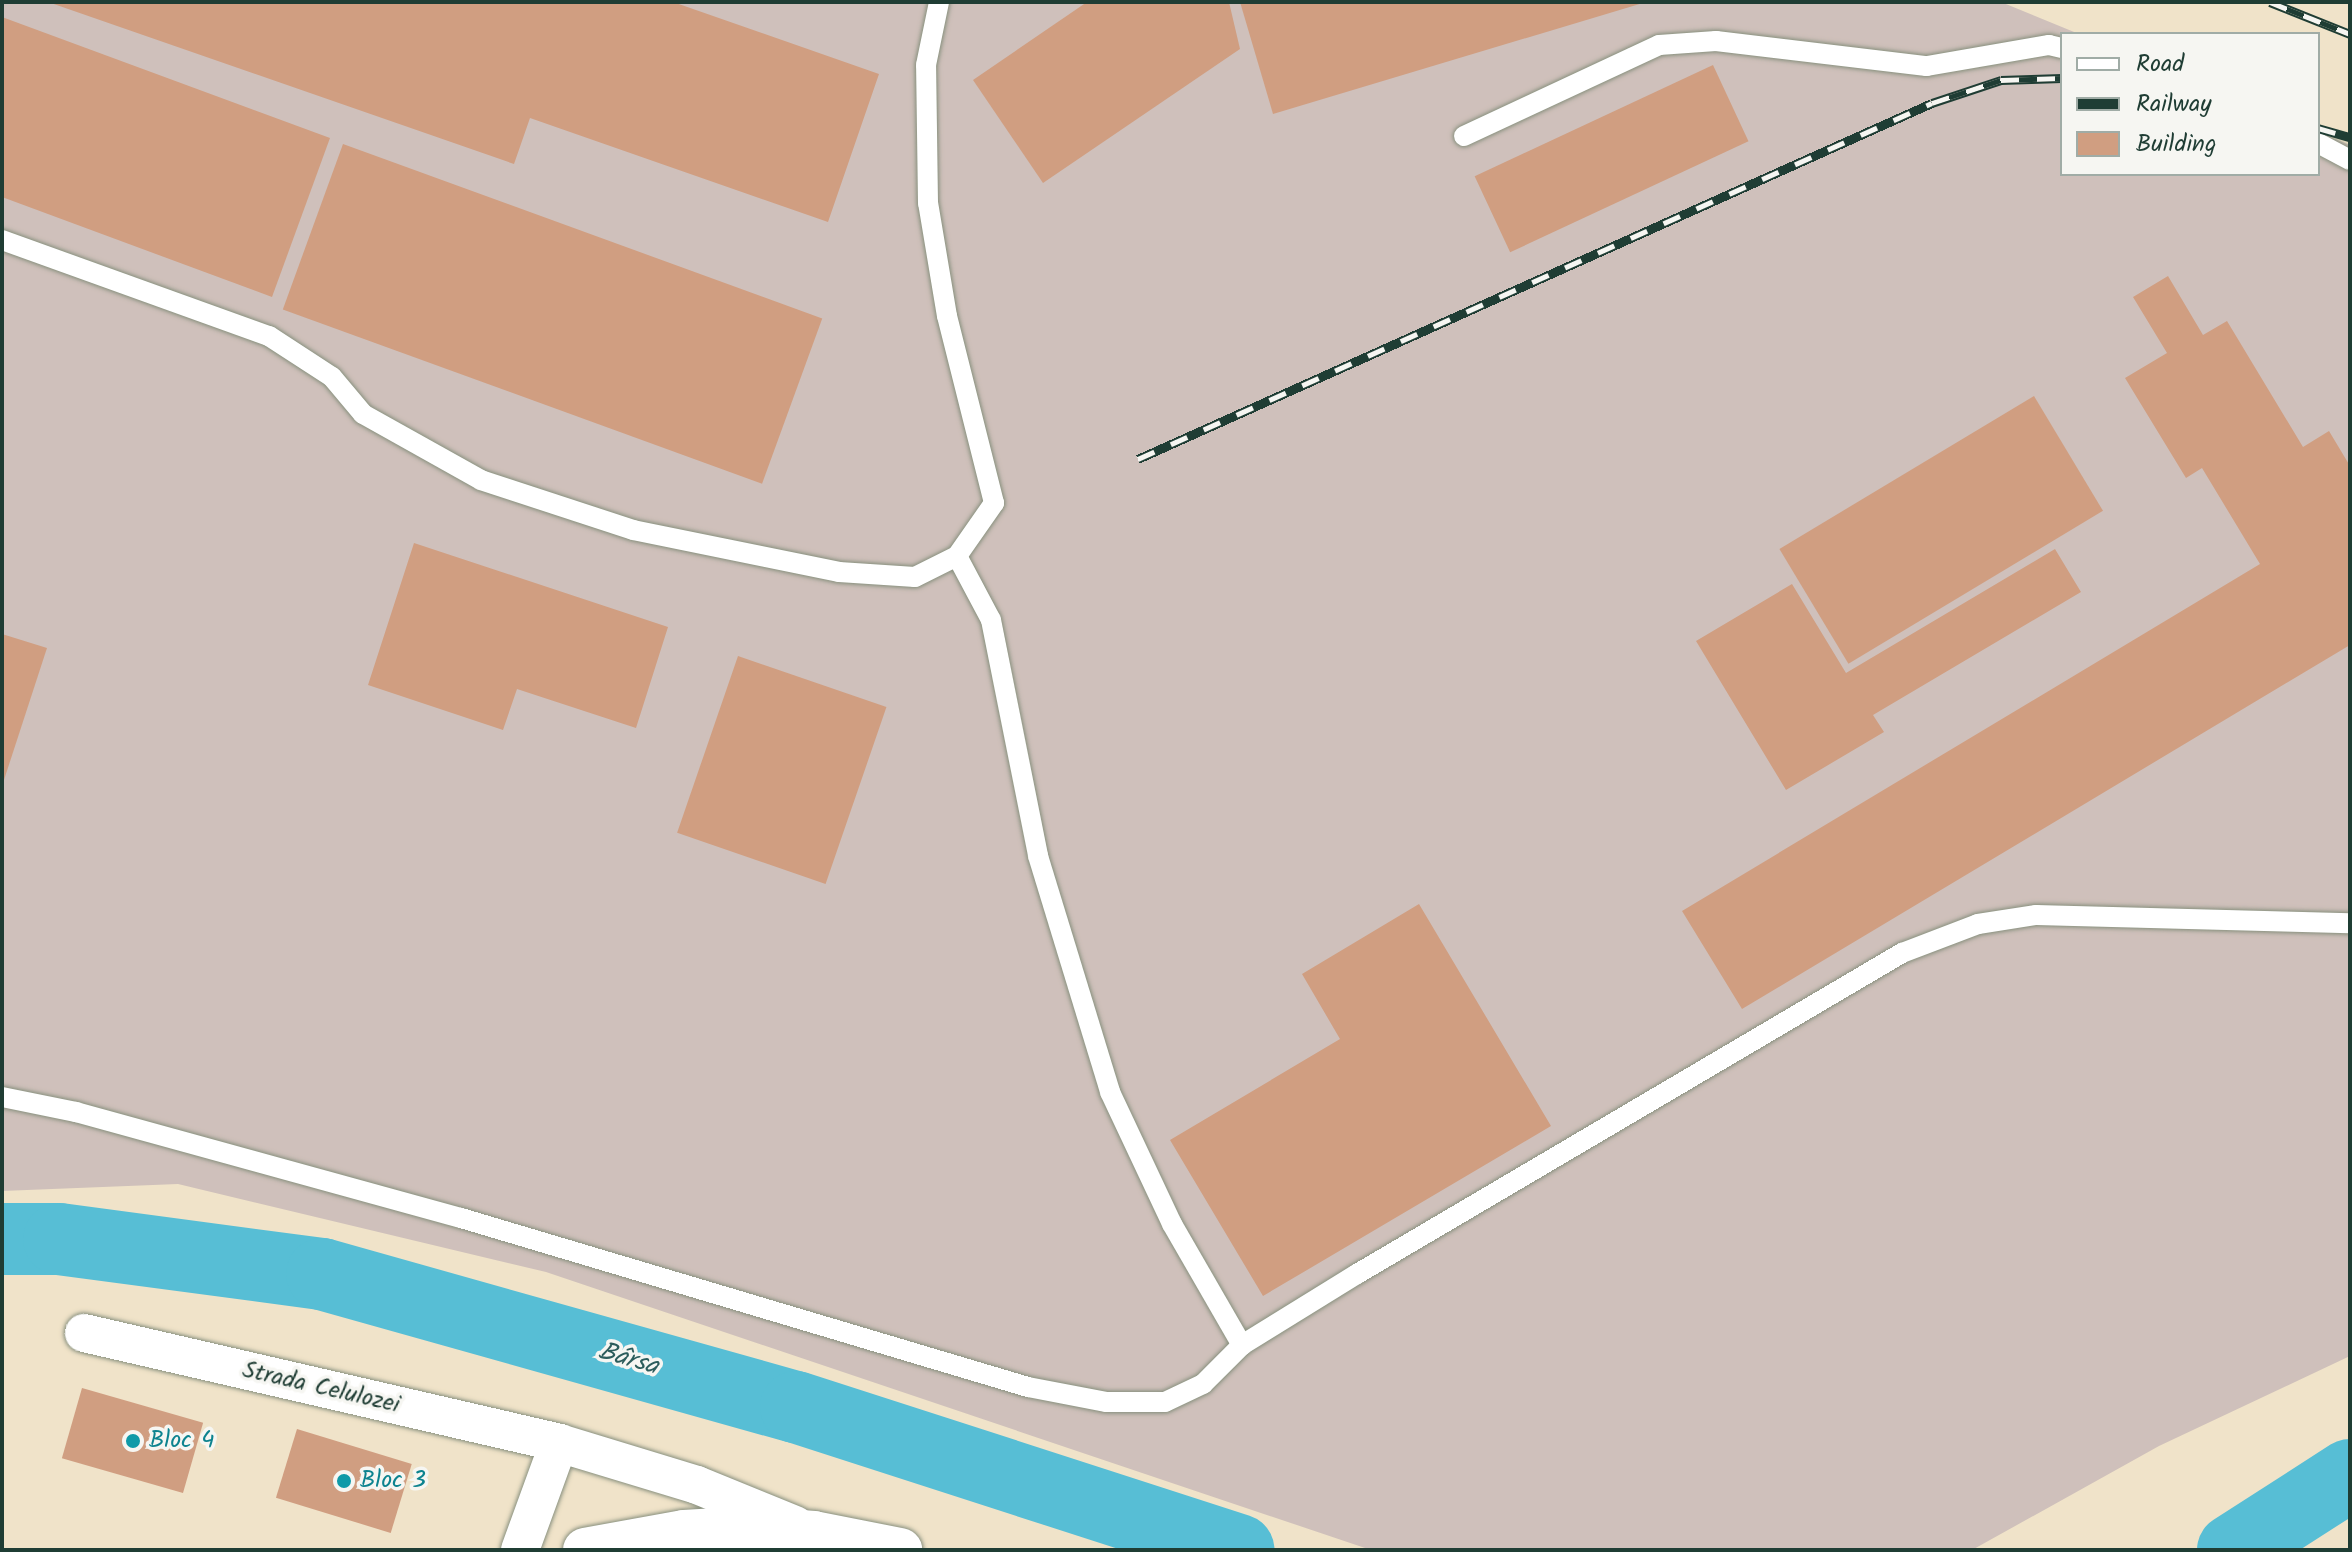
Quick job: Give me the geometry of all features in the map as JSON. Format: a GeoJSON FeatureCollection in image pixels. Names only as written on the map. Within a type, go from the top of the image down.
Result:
{"type":"FeatureCollection","features":[{"type":"Feature","properties":{"kind":"street","name":"Strada Celulozei"},"geometry":{"type":"LineString","coordinates":[[84,1333],[559,1443],[697,1485],[811,1541]]}},
{"type":"Feature","properties":{"kind":"street"},"geometry":{"type":"LineString","coordinates":[[520,1550],[559,1443]]}},
{"type":"Feature","properties":{"kind":"street","name":"Strada Celulozei"},"geometry":{"type":"LineString","coordinates":[[585,1550],[684,1532],[900,1550]]}},
{"type":"Feature","properties":{"kind":"lane"},"geometry":{"type":"LineString","coordinates":[[2,240],[269,336],[303,353],[363,414],[406,441],[481,480],[633,530],[839,572],[915,577],[957,556],[994,503],[950,330],[928,203],[926,65],[939,2]]}},
{"type":"Feature","properties":{"kind":"lane"},"geometry":{"type":"LineString","coordinates":[[1464,136],[1659,45],[1716,41],[1927,66],[2049,45],[2060,48]]}},
{"type":"Feature","properties":{"kind":"lane"},"geometry":{"type":"LineString","coordinates":[[2320,144],[2350,160]]}},
{"type":"Feature","properties":{"kind":"lane"},"geometry":{"type":"LineString","coordinates":[[957,556],[991,620],[1038,856],[1110,1092],[1172,1224],[1242,1345]]}},
{"type":"Feature","properties":{"kind":"lane"},"geometry":{"type":"LineString","coordinates":[[2,1097],[76,1112],[461,1218],[872,1342],[1090,1399],[1165,1402],[1203,1384],[1242,1345],[1902,953],[1978,924],[2036,915],[2350,923]]}},
{"type":"Feature","properties":{"kind":"shaded area"},"geometry":{"type":"Polygon","coordinates":[[[2,2],[2001,2],[2074,32],[2060,32],[2060,176],[2320,176],[2320,133],[2350,145],[2350,1356],[2159,1446],[1972,1550],[1371,1550],[546,1272],[178,1184],[2,1191],[2,2]]]}},
{"type":"Feature","properties":{"kind":"building"},"geometry":{"type":"Polygon","coordinates":[[[48,2],[673,2],[879,74],[828,222],[530,118],[514,164],[48,2]]]}},
{"type":"Feature","properties":{"kind":"building"},"geometry":{"type":"Polygon","coordinates":[[[1087,2],[1229,2],[1240,49],[1043,183],[973,80],[1087,2]]]}},
{"type":"Feature","properties":{"kind":"building"},"geometry":{"type":"Polygon","coordinates":[[[1240,2],[1643,2],[1643,3],[1273,114],[1240,2]]]}},
{"type":"Feature","properties":{"kind":"building"},"geometry":{"type":"Polygon","coordinates":[[[2,17],[330,138],[272,297],[2,197],[2,17]]]}},
{"type":"Feature","properties":{"kind":"building"},"geometry":{"type":"Polygon","coordinates":[[[1713,65],[1748,141],[1510,252],[1475,176],[1713,65]]]}},
{"type":"Feature","properties":{"kind":"building"},"geometry":{"type":"Polygon","coordinates":[[[343,144],[822,318],[762,484],[283,309],[343,144]]]}},
{"type":"Feature","properties":{"kind":"building"},"geometry":{"type":"Polygon","coordinates":[[[2168,276],[2203,335],[2227,321],[2303,447],[2329,431],[2350,466],[2350,645],[1742,1009],[1682,911],[2260,564],[2202,468],[2186,478],[2125,378],[2167,353],[2133,297],[2168,276]]]}},
{"type":"Feature","properties":{"kind":"building"},"geometry":{"type":"Polygon","coordinates":[[[2034,396],[2103,511],[1848,664],[1779,549],[2034,396]]]}},
{"type":"Feature","properties":{"kind":"building"},"geometry":{"type":"Polygon","coordinates":[[[414,543],[668,627],[636,728],[517,689],[503,730],[368,685],[414,543]]]}},
{"type":"Feature","properties":{"kind":"building"},"geometry":{"type":"Polygon","coordinates":[[[2055,549],[2081,592],[1873,715],[1884,732],[1786,790],[1696,641],[1792,584],[1846,673],[2055,549]]]}},
{"type":"Feature","properties":{"kind":"building"},"geometry":{"type":"Polygon","coordinates":[[[2,634],[47,648],[3,783],[2,783],[2,634]]]}},
{"type":"Feature","properties":{"kind":"building"},"geometry":{"type":"Polygon","coordinates":[[[738,656],[886,707],[826,884],[677,833],[738,656]]]}},
{"type":"Feature","properties":{"kind":"building"},"geometry":{"type":"Polygon","coordinates":[[[1419,904],[1551,1126],[1263,1296],[1170,1140],[1340,1039],[1302,974],[1419,904]]]}},
{"type":"Feature","properties":{"kind":"building","name":"Bloc 4"},"geometry":{"type":"Polygon","coordinates":[[[82,1388],[203,1423],[183,1493],[62,1458],[82,1388]]]}},
{"type":"Feature","properties":{"kind":"building","name":"Bloc 3"},"geometry":{"type":"Polygon","coordinates":[[[297,1429],[412,1464],[391,1533],[276,1498],[297,1429]]]}},
{"type":"Feature","properties":{"kind":"waterway","name":"Bârsa"},"geometry":{"type":"LineString","coordinates":[[2,1239],[59,1239],[322,1274],[796,1407],[1238,1550]]}},
{"type":"Feature","properties":{"kind":"waterway","name":"Bârsa"},"geometry":{"type":"LineString","coordinates":[[2233,1550],[2350,1475]]}},
{"type":"Feature","properties":{"kind":"railway"},"geometry":{"type":"LineString","coordinates":[[2270,2],[2350,34]]}},
{"type":"Feature","properties":{"kind":"railway"},"geometry":{"type":"LineString","coordinates":[[1138,459],[1932,103],[2001,80],[2060,78]]}},
{"type":"Feature","properties":{"kind":"railway"},"geometry":{"type":"LineString","coordinates":[[2320,129],[2350,137]]}},
{"type":"Feature","properties":{"kind":"place","name":"Bloc 4"},"geometry":{"type":"Point","coordinates":[133,1441]}},
{"type":"Feature","properties":{"kind":"place","name":"Bloc 3"},"geometry":{"type":"Point","coordinates":[344,1481]}}]}
